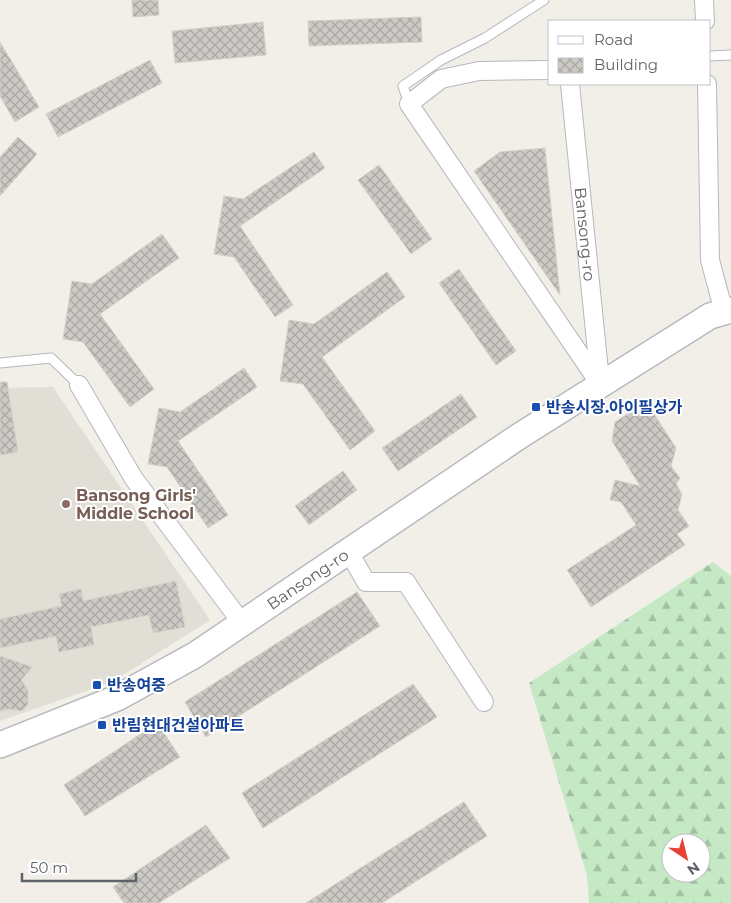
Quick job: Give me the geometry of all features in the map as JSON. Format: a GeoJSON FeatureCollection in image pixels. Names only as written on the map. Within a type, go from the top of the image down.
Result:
{"type":"FeatureCollection","features":[{"type":"Feature","properties":{"kind":"street"},"geometry":{"type":"LineString","coordinates":[[704,0],[705,20]]}},
{"type":"Feature","properties":{"kind":"street"},"geometry":{"type":"LineString","coordinates":[[548,70],[479,71],[441,79],[409,104],[600,384]]}},
{"type":"Feature","properties":{"kind":"street","name":"Bansong-ro"},"geometry":{"type":"LineString","coordinates":[[570,85],[600,384]]}},
{"type":"Feature","properties":{"kind":"street"},"geometry":{"type":"LineString","coordinates":[[708,85],[710,260],[728,311]]}},
{"type":"Feature","properties":{"kind":"street","name":"Bansong-ro"},"geometry":{"type":"LineString","coordinates":[[0,745],[117,698],[195,655],[600,384],[710,316],[728,311]]}},
{"type":"Feature","properties":{"kind":"street"},"geometry":{"type":"LineString","coordinates":[[79,385],[134,480],[242,623]]}},
{"type":"Feature","properties":{"kind":"street"},"geometry":{"type":"LineString","coordinates":[[349,552],[366,582],[406,582],[484,702]]}},
{"type":"Feature","properties":{"kind":"lane"},"geometry":{"type":"LineString","coordinates":[[409,104],[403,86],[441,60],[486,38],[544,0]]}},
{"type":"Feature","properties":{"kind":"lane"},"geometry":{"type":"LineString","coordinates":[[711,56],[731,55]]}},
{"type":"Feature","properties":{"kind":"lane"},"geometry":{"type":"LineString","coordinates":[[0,363],[51,358],[79,385]]}},
{"type":"Feature","properties":{"kind":"shaded area","name":"Bansong Girls' Middle School"},"geometry":{"type":"Polygon","coordinates":[[[53,387],[210,620],[112,682],[0,721],[0,388],[53,387]]]}},
{"type":"Feature","properties":{"kind":"green space"},"geometry":{"type":"Polygon","coordinates":[[[713,562],[731,576],[731,903],[589,903],[587,875],[529,683],[713,562]]]}},
{"type":"Feature","properties":{"kind":"building"},"geometry":{"type":"Polygon","coordinates":[[[132,0],[158,0],[159,15],[133,17],[132,0]]]}},
{"type":"Feature","properties":{"kind":"building"},"geometry":{"type":"Polygon","coordinates":[[[421,17],[422,42],[309,46],[308,21],[421,17]]]}},
{"type":"Feature","properties":{"kind":"building"},"geometry":{"type":"Polygon","coordinates":[[[263,22],[266,55],[175,63],[172,31],[263,22]]]}},
{"type":"Feature","properties":{"kind":"building"},"geometry":{"type":"Polygon","coordinates":[[[0,42],[39,107],[15,122],[0,96],[0,42]]]}},
{"type":"Feature","properties":{"kind":"building"},"geometry":{"type":"Polygon","coordinates":[[[150,60],[162,83],[58,137],[46,114],[150,60]]]}},
{"type":"Feature","properties":{"kind":"building"},"geometry":{"type":"Polygon","coordinates":[[[18,137],[37,154],[0,196],[0,157],[18,137]]]}},
{"type":"Feature","properties":{"kind":"building"},"geometry":{"type":"Polygon","coordinates":[[[545,148],[560,295],[474,171],[500,152],[545,148]]]}},
{"type":"Feature","properties":{"kind":"building"},"geometry":{"type":"Polygon","coordinates":[[[314,152],[325,168],[240,226],[293,305],[275,317],[234,257],[214,254],[224,196],[243,199],[314,152]]]}},
{"type":"Feature","properties":{"kind":"building"},"geometry":{"type":"Polygon","coordinates":[[[379,165],[432,239],[411,254],[358,180],[379,165]]]}},
{"type":"Feature","properties":{"kind":"building"},"geometry":{"type":"Polygon","coordinates":[[[162,234],[179,258],[100,314],[154,389],[130,407],[83,342],[63,339],[72,281],[92,284],[162,234]]]}},
{"type":"Feature","properties":{"kind":"building"},"geometry":{"type":"Polygon","coordinates":[[[459,269],[516,351],[496,365],[439,283],[459,269]]]}},
{"type":"Feature","properties":{"kind":"building"},"geometry":{"type":"Polygon","coordinates":[[[387,272],[405,297],[322,357],[375,431],[350,450],[303,384],[280,381],[289,320],[314,324],[387,272]]]}},
{"type":"Feature","properties":{"kind":"building"},"geometry":{"type":"Polygon","coordinates":[[[244,368],[257,387],[178,441],[228,515],[208,528],[167,467],[148,464],[159,408],[180,412],[244,368]]]}},
{"type":"Feature","properties":{"kind":"building"},"geometry":{"type":"Polygon","coordinates":[[[0,382],[7,382],[18,452],[0,455],[0,382]]]}},
{"type":"Feature","properties":{"kind":"building"},"geometry":{"type":"Polygon","coordinates":[[[461,394],[477,417],[398,471],[382,448],[461,394]]]}},
{"type":"Feature","properties":{"kind":"building"},"geometry":{"type":"Polygon","coordinates":[[[634,410],[654,414],[676,448],[671,466],[680,478],[676,484],[682,494],[678,510],[689,526],[677,534],[685,545],[591,607],[567,570],[636,525],[621,502],[610,500],[615,480],[640,486],[612,441],[615,422],[634,410]]]}},
{"type":"Feature","properties":{"kind":"building"},"geometry":{"type":"Polygon","coordinates":[[[343,471],[357,490],[309,525],[295,506],[343,471]]]}},
{"type":"Feature","properties":{"kind":"building"},"geometry":{"type":"Polygon","coordinates":[[[176,581],[185,627],[153,633],[149,615],[91,627],[94,645],[59,652],[56,636],[0,648],[0,619],[62,606],[59,594],[81,589],[83,601],[176,581]]]}},
{"type":"Feature","properties":{"kind":"building"},"geometry":{"type":"Polygon","coordinates":[[[357,592],[380,626],[206,737],[185,702],[357,592]]]}},
{"type":"Feature","properties":{"kind":"building"},"geometry":{"type":"Polygon","coordinates":[[[0,656],[32,667],[21,680],[28,690],[28,704],[22,711],[9,709],[0,711],[0,656]]]}},
{"type":"Feature","properties":{"kind":"building"},"geometry":{"type":"Polygon","coordinates":[[[413,684],[437,717],[263,828],[242,793],[413,684]]]}},
{"type":"Feature","properties":{"kind":"building"},"geometry":{"type":"Polygon","coordinates":[[[157,723],[180,757],[85,816],[64,785],[157,723]]]}},
{"type":"Feature","properties":{"kind":"building"},"geometry":{"type":"Polygon","coordinates":[[[464,802],[487,836],[382,903],[306,903],[464,802]]]}},
{"type":"Feature","properties":{"kind":"building"},"geometry":{"type":"Polygon","coordinates":[[[206,825],[230,858],[159,903],[124,903],[113,887],[206,825]]]}},
{"type":"Feature","properties":{"kind":"place","name":"반송시장.아이필상가"},"geometry":{"type":"Point","coordinates":[536,407]}},
{"type":"Feature","properties":{"kind":"place","name":"Bansong Girls' Middle School"},"geometry":{"type":"Point","coordinates":[66,504]}},
{"type":"Feature","properties":{"kind":"place","name":"반송여중"},"geometry":{"type":"Point","coordinates":[97,685]}},
{"type":"Feature","properties":{"kind":"place","name":"반림현대건설아파트"},"geometry":{"type":"Point","coordinates":[102,725]}}]}
